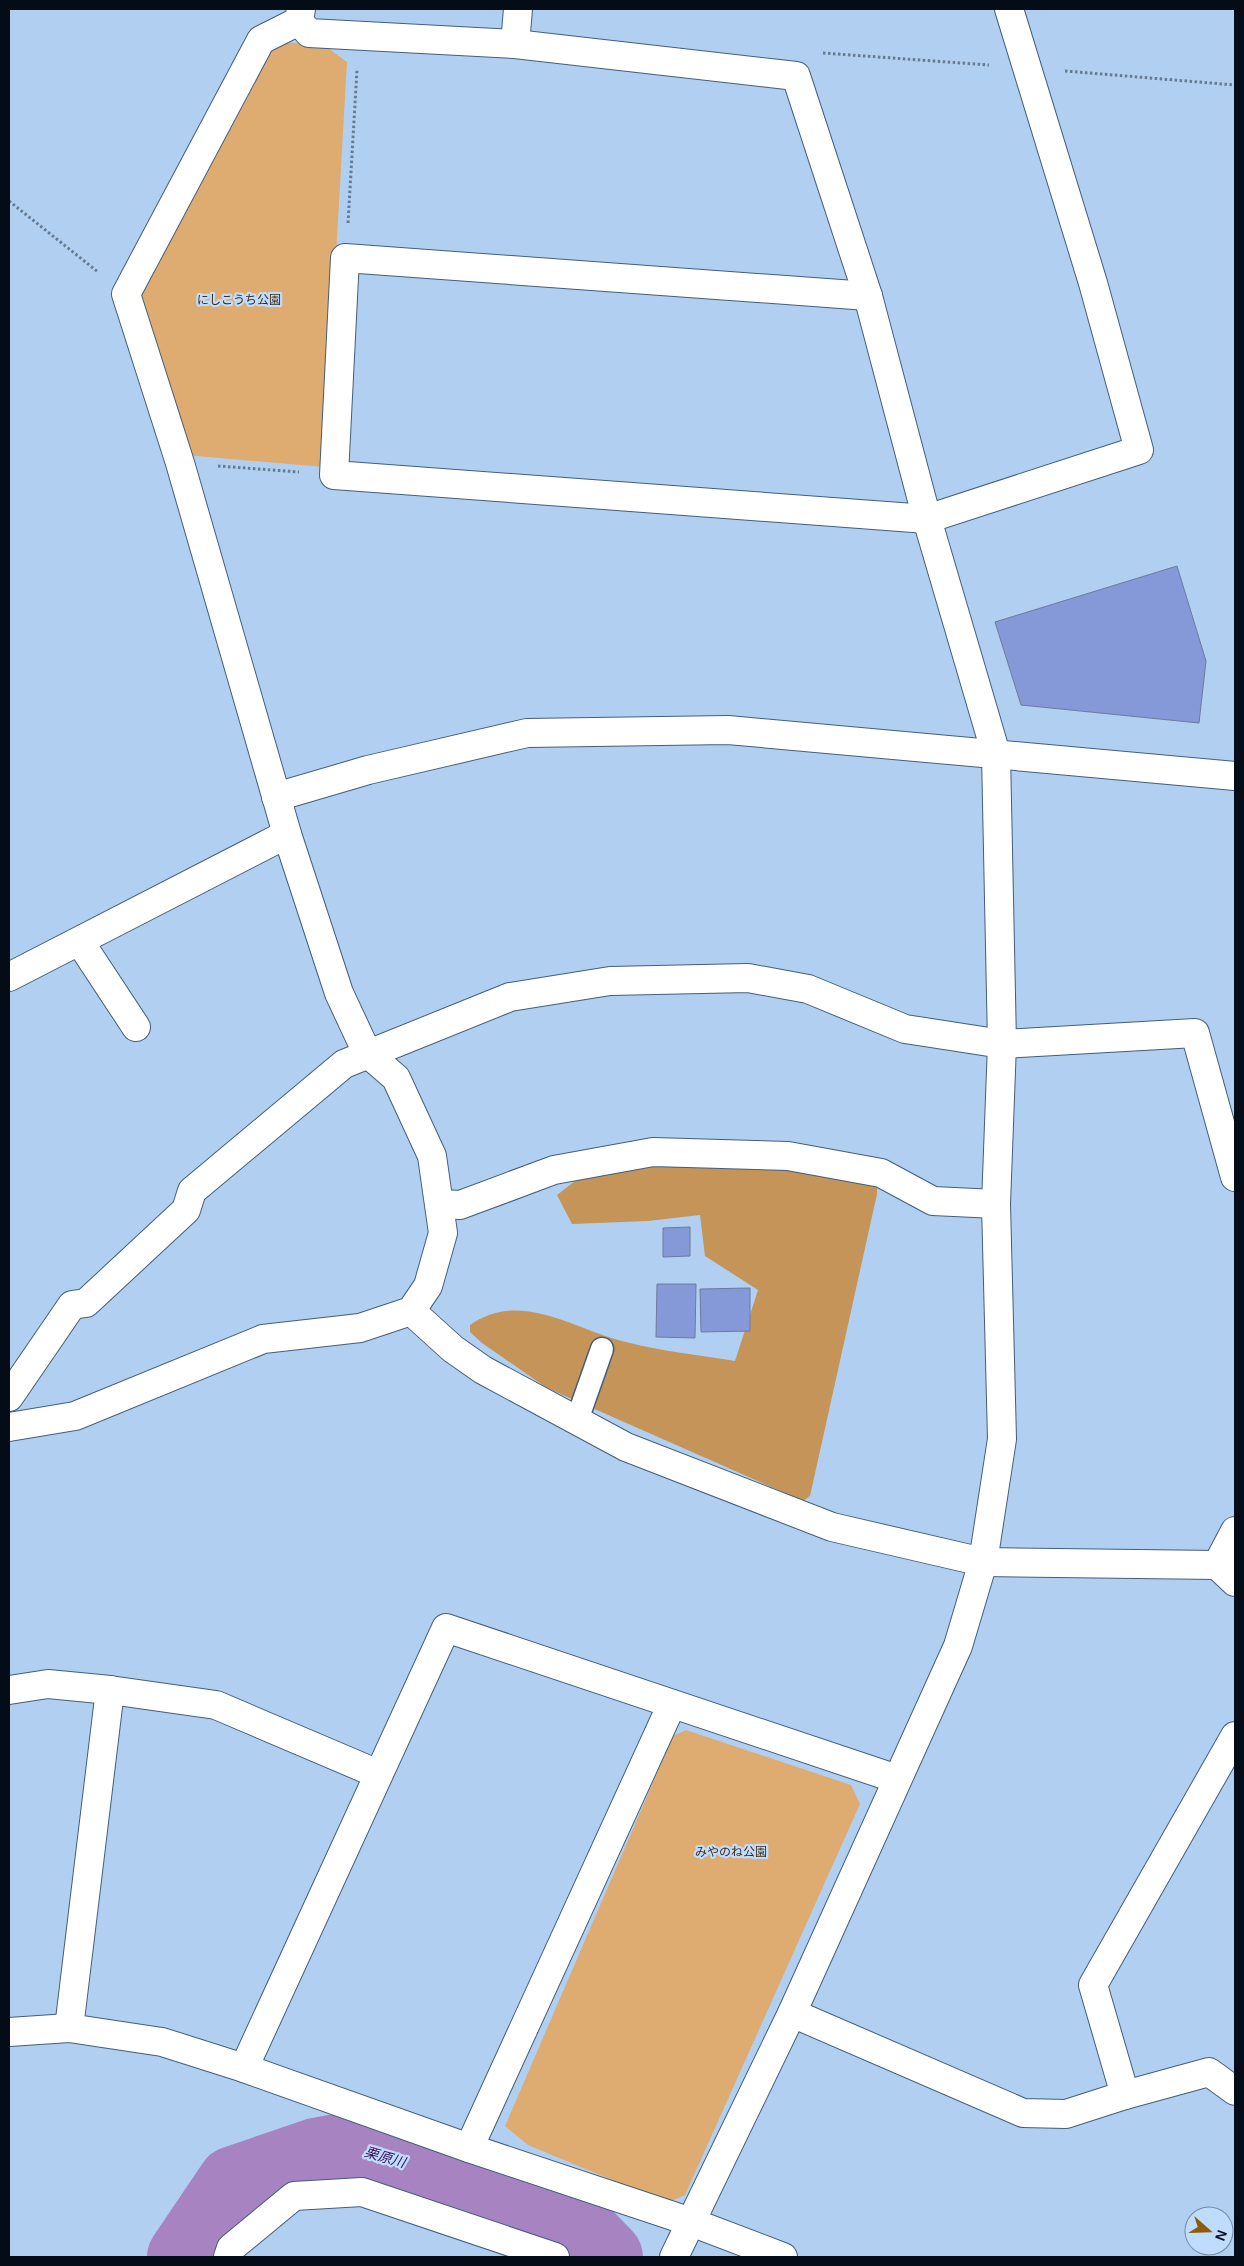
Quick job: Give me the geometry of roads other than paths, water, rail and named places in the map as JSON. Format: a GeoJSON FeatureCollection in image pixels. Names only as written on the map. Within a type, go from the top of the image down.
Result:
{"type":"FeatureCollection","features":[{"type":"Feature","properties":{"kind":"street"},"geometry":{"type":"LineString","coordinates":[[515,44],[518,9]]}},
{"type":"Feature","properties":{"kind":"street"},"geometry":{"type":"LineString","coordinates":[[868,296],[345,258],[334,475],[927,519],[1140,450],[1093,283],[1009,9]]}},
{"type":"Feature","properties":{"kind":"street"},"geometry":{"type":"LineString","coordinates":[[9,1427],[75,1416],[263,1339],[360,1328],[411,1311],[428,1286],[443,1233],[432,1156],[396,1078],[367,1053],[339,993],[287,834],[180,463],[126,294],[261,40],[300,15],[309,33],[515,44],[796,76],[868,296],[927,519],[996,754],[1002,1044],[996,1204],[1002,1439],[983,1562],[958,1646],[792,2013],[674,2257]]}},
{"type":"Feature","properties":{"kind":"street"},"geometry":{"type":"LineString","coordinates":[[276,797],[368,770],[527,733],[728,730],[1235,776]]}},
{"type":"Feature","properties":{"kind":"street"},"geometry":{"type":"LineString","coordinates":[[9,977],[287,834]]}},
{"type":"Feature","properties":{"kind":"street"},"geometry":{"type":"LineString","coordinates":[[80,942],[136,1027]]}},
{"type":"Feature","properties":{"kind":"street"},"geometry":{"type":"LineString","coordinates":[[9,1397],[72,1306],[86,1303],[186,1210],[192,1191],[344,1064],[367,1053],[510,997],[610,982],[748,978],[808,989],[905,1029],[1002,1044],[1194,1033],[1235,1177]]}},
{"type":"Feature","properties":{"kind":"street"},"geometry":{"type":"LineString","coordinates":[[440,1204],[460,1205],[554,1170],[652,1152],[788,1156],[882,1173],[933,1201],[996,1204]]}},
{"type":"Feature","properties":{"kind":"street"},"geometry":{"type":"LineString","coordinates":[[411,1311],[453,1349],[483,1370],[626,1447],[832,1527],[983,1562],[1226,1573],[1235,1531]]}},
{"type":"Feature","properties":{"kind":"street"},"geometry":{"type":"LineString","coordinates":[[244,2068],[446,1628],[897,1780]]}},
{"type":"Feature","properties":{"kind":"street"},"geometry":{"type":"LineString","coordinates":[[9,1690],[48,1684],[110,1690],[216,1705],[378,1774]]}},
{"type":"Feature","properties":{"kind":"street"},"geometry":{"type":"LineString","coordinates":[[69,2028],[110,1690]]}},
{"type":"Feature","properties":{"kind":"street"},"geometry":{"type":"LineString","coordinates":[[469,2148],[672,1704]]}},
{"type":"Feature","properties":{"kind":"street"},"geometry":{"type":"LineString","coordinates":[[1125,2095],[1093,1985],[1235,1736]]}},
{"type":"Feature","properties":{"kind":"street"},"geometry":{"type":"LineString","coordinates":[[792,2013],[1024,2113],[1066,2114],[1208,2072],[1235,2091]]}},
{"type":"Feature","properties":{"kind":"street"},"geometry":{"type":"LineString","coordinates":[[9,2032],[69,2028],[162,2042],[244,2068],[469,2148],[691,2222],[782,2257]]}},
{"type":"Feature","properties":{"kind":"street"},"geometry":{"type":"LineString","coordinates":[[228,2257],[231,2248],[294,2196],[362,2192],[555,2257]]}},
{"type":"Feature","properties":{"kind":"lane"},"geometry":{"type":"LineString","coordinates":[[577,1420],[602,1349]]}},
{"type":"Feature","properties":{"kind":"waterway","name":"栗原川"},"geometry":{"type":"LineString","coordinates":[[184,2257],[234,2183],[316,2155],[354,2148],[407,2163],[576,2226],[606,2257]]}},
{"type":"Feature","properties":{"kind":"park label","name":"にしこうち公園"},"geometry":{"type":"Point","coordinates":[239,300]}},
{"type":"Feature","properties":{"kind":"park label","name":"みやのね公園"},"geometry":{"type":"Point","coordinates":[731,1852]}}]}
